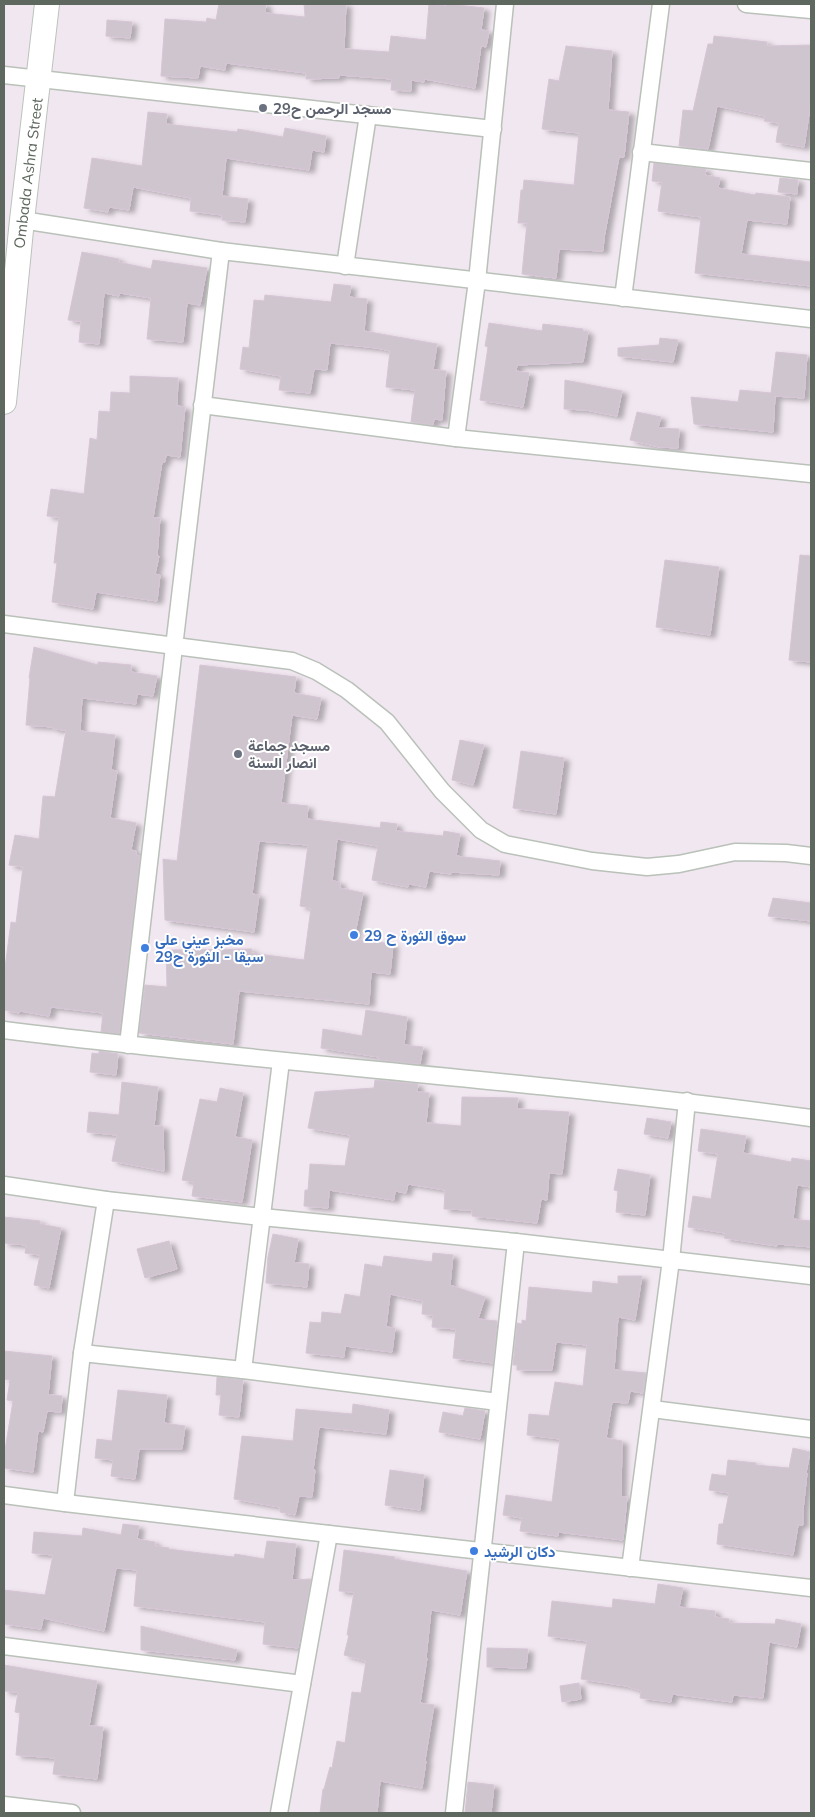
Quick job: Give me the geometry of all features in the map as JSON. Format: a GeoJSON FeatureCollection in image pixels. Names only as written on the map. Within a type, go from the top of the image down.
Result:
{"type":"FeatureCollection","features":[{"type":"Feature","properties":{"kind":"main road","name":"Ombada Ashra Street"},"geometry":{"type":"LineString","coordinates":[[4,402],[22,220],[47,4]]}},
{"type":"Feature","properties":{"kind":"street"},"geometry":{"type":"LineString","coordinates":[[456,438],[477,281],[505,4]]}},
{"type":"Feature","properties":{"kind":"street"},"geometry":{"type":"LineString","coordinates":[[623,298],[661,4]]}},
{"type":"Feature","properties":{"kind":"street"},"geometry":{"type":"LineString","coordinates":[[746,4],[811,10]]}},
{"type":"Feature","properties":{"kind":"street"},"geometry":{"type":"LineString","coordinates":[[4,75],[493,129]]}},
{"type":"Feature","properties":{"kind":"street"},"geometry":{"type":"LineString","coordinates":[[346,266],[368,114]]}},
{"type":"Feature","properties":{"kind":"street"},"geometry":{"type":"LineString","coordinates":[[641,152],[811,171]]}},
{"type":"Feature","properties":{"kind":"street"},"geometry":{"type":"LineString","coordinates":[[22,220],[221,252],[811,319]]}},
{"type":"Feature","properties":{"kind":"street"},"geometry":{"type":"LineString","coordinates":[[128,1045],[221,252]]}},
{"type":"Feature","properties":{"kind":"street"},"geometry":{"type":"LineString","coordinates":[[202,405],[456,438],[811,474]]}},
{"type":"Feature","properties":{"kind":"street"},"geometry":{"type":"LineString","coordinates":[[4,624],[292,661],[316,671],[347,690],[387,722],[442,791],[481,830],[505,844],[592,861],[647,867],[679,864],[735,852],[786,853],[811,856]]}},
{"type":"Feature","properties":{"kind":"street"},"geometry":{"type":"LineString","coordinates":[[4,1030],[281,1061],[688,1101],[811,1118]]}},
{"type":"Feature","properties":{"kind":"street"},"geometry":{"type":"LineString","coordinates":[[243,1370],[281,1061]]}},
{"type":"Feature","properties":{"kind":"street"},"geometry":{"type":"LineString","coordinates":[[630,1568],[671,1260],[688,1101]]}},
{"type":"Feature","properties":{"kind":"street"},"geometry":{"type":"LineString","coordinates":[[4,1185],[106,1200],[516,1242],[811,1276]]}},
{"type":"Feature","properties":{"kind":"street"},"geometry":{"type":"LineString","coordinates":[[65,1504],[82,1353],[106,1200]]}},
{"type":"Feature","properties":{"kind":"street"},"geometry":{"type":"LineString","coordinates":[[454,1813],[516,1242]]}},
{"type":"Feature","properties":{"kind":"street"},"geometry":{"type":"LineString","coordinates":[[82,1353],[243,1370],[498,1402]]}},
{"type":"Feature","properties":{"kind":"street"},"geometry":{"type":"LineString","coordinates":[[652,1410],[811,1429]]}},
{"type":"Feature","properties":{"kind":"street"},"geometry":{"type":"LineString","coordinates":[[4,1495],[65,1504],[811,1588]]}},
{"type":"Feature","properties":{"kind":"street"},"geometry":{"type":"LineString","coordinates":[[279,1813],[329,1534]]}},
{"type":"Feature","properties":{"kind":"street"},"geometry":{"type":"LineString","coordinates":[[4,1646],[302,1684]]}},
{"type":"Feature","properties":{"kind":"street"},"geometry":{"type":"LineString","coordinates":[[4,1805],[36,1811],[72,1813]]}},
{"type":"Feature","properties":{"kind":"building"},"geometry":{"type":"Polygon","coordinates":[[[219,4],[266,4],[265,13],[305,17],[304,4],[346,4],[344,49],[389,52],[391,36],[426,40],[429,4],[484,8],[481,30],[489,31],[486,47],[481,46],[475,88],[424,79],[424,82],[411,80],[411,91],[391,90],[392,79],[339,75],[339,78],[306,79],[306,73],[226,63],[225,70],[200,66],[198,78],[161,76],[165,19],[206,22],[207,18],[216,20],[219,4]]]}},
{"type":"Feature","properties":{"kind":"building"},"geometry":{"type":"Polygon","coordinates":[[[107,20],[132,22],[130,38],[106,36],[107,20]]]}},
{"type":"Feature","properties":{"kind":"building"},"geometry":{"type":"Polygon","coordinates":[[[714,36],[767,42],[767,46],[811,45],[811,101],[804,147],[776,142],[779,123],[764,121],[765,116],[717,106],[708,149],[679,146],[683,110],[693,111],[708,44],[713,44],[714,36]]]}},
{"type":"Feature","properties":{"kind":"building"},"geometry":{"type":"Polygon","coordinates":[[[566,46],[612,51],[608,110],[629,112],[624,157],[619,157],[603,251],[559,249],[556,278],[522,274],[527,223],[518,223],[521,190],[523,190],[524,180],[574,185],[579,133],[542,129],[549,79],[559,81],[566,46]]]}},
{"type":"Feature","properties":{"kind":"building"},"geometry":{"type":"Polygon","coordinates":[[[148,112],[167,114],[166,124],[237,132],[238,129],[283,137],[285,128],[326,136],[324,152],[312,150],[309,170],[226,158],[222,196],[248,199],[245,222],[222,220],[222,215],[190,211],[191,198],[133,187],[129,210],[109,207],[108,212],[84,208],[92,158],[142,166],[148,112]]]}},
{"type":"Feature","properties":{"kind":"building"},"geometry":{"type":"Polygon","coordinates":[[[654,163],[706,169],[705,175],[720,178],[718,188],[755,195],[756,193],[790,197],[787,224],[747,220],[741,254],[811,262],[811,286],[695,273],[701,217],[658,211],[662,182],[652,181],[654,163]]]}},
{"type":"Feature","properties":{"kind":"building"},"geometry":{"type":"Polygon","coordinates":[[[780,178],[798,180],[797,194],[778,192],[780,178]]]}},
{"type":"Feature","properties":{"kind":"building"},"geometry":{"type":"Polygon","coordinates":[[[82,252],[119,259],[118,262],[151,269],[153,260],[207,268],[200,305],[187,303],[183,342],[147,339],[151,298],[120,293],[119,296],[104,293],[99,344],[79,342],[81,321],[68,320],[82,252]]]}},
{"type":"Feature","properties":{"kind":"building"},"geometry":{"type":"Polygon","coordinates":[[[334,284],[351,286],[349,297],[367,299],[364,331],[437,344],[433,370],[446,371],[442,420],[434,419],[433,425],[411,422],[415,390],[386,387],[390,351],[330,343],[327,370],[314,369],[310,393],[279,390],[281,376],[240,369],[243,347],[249,348],[254,300],[264,301],[265,295],[331,302],[334,284]]]}},
{"type":"Feature","properties":{"kind":"building"},"geometry":{"type":"Polygon","coordinates":[[[489,323],[542,331],[543,324],[583,329],[583,331],[588,332],[583,362],[517,365],[516,371],[529,373],[523,407],[480,400],[488,347],[485,346],[489,323]]]}},
{"type":"Feature","properties":{"kind":"building"},"geometry":{"type":"Polygon","coordinates":[[[660,338],[678,340],[673,362],[618,356],[618,348],[659,345],[660,338]]]}},
{"type":"Feature","properties":{"kind":"building"},"geometry":{"type":"Polygon","coordinates":[[[776,352],[807,355],[804,398],[775,396],[773,432],[694,424],[691,397],[738,402],[740,390],[771,393],[776,352]]]}},
{"type":"Feature","properties":{"kind":"building"},"geometry":{"type":"Polygon","coordinates":[[[130,376],[178,378],[177,406],[185,407],[180,457],[166,455],[165,462],[162,462],[153,518],[160,518],[157,556],[159,556],[155,574],[160,575],[157,601],[96,592],[93,609],[52,602],[57,563],[54,563],[59,517],[47,516],[51,489],[84,494],[90,438],[97,440],[99,411],[110,412],[111,392],[130,393],[130,376]]]}},
{"type":"Feature","properties":{"kind":"building"},"geometry":{"type":"Polygon","coordinates":[[[565,380],[622,391],[617,416],[586,410],[564,409],[565,380]]]}},
{"type":"Feature","properties":{"kind":"building"},"geometry":{"type":"Polygon","coordinates":[[[637,412],[661,417],[658,428],[679,429],[678,448],[659,447],[630,440],[637,412]]]}},
{"type":"Feature","properties":{"kind":"building"},"geometry":{"type":"Polygon","coordinates":[[[800,555],[811,556],[811,662],[789,660],[800,555]]]}},
{"type":"Feature","properties":{"kind":"building"},"geometry":{"type":"Polygon","coordinates":[[[665,560],[719,567],[710,635],[656,627],[665,560]]]}},
{"type":"Feature","properties":{"kind":"building"},"geometry":{"type":"Polygon","coordinates":[[[34,647],[98,665],[98,662],[131,665],[131,672],[157,676],[153,696],[137,694],[136,704],[82,698],[80,731],[115,735],[111,770],[117,771],[110,818],[136,823],[131,850],[136,851],[136,855],[140,856],[119,1034],[101,1032],[103,1013],[51,1007],[49,1016],[4,1010],[4,975],[11,922],[16,923],[23,867],[9,865],[15,835],[39,839],[43,796],[55,797],[66,730],[26,725],[29,678],[34,647]]]}},
{"type":"Feature","properties":{"kind":"building"},"geometry":{"type":"Polygon","coordinates":[[[200,665],[296,677],[294,693],[321,698],[317,719],[292,715],[281,803],[308,806],[307,819],[380,828],[381,822],[397,824],[396,831],[443,836],[444,831],[460,834],[456,856],[500,861],[499,875],[451,872],[451,874],[429,871],[426,887],[409,884],[408,887],[372,880],[378,846],[337,839],[332,881],[340,882],[340,888],[363,893],[354,939],[393,944],[390,974],[371,972],[369,1004],[239,991],[233,1044],[139,1033],[145,985],[167,987],[166,950],[252,949],[251,953],[304,960],[311,908],[300,906],[308,845],[259,841],[252,894],[259,895],[254,932],[165,920],[163,859],[177,861],[200,665]]]}},
{"type":"Feature","properties":{"kind":"building"},"geometry":{"type":"Polygon","coordinates":[[[460,740],[484,745],[473,785],[452,780],[460,740]]]}},
{"type":"Feature","properties":{"kind":"building"},"geometry":{"type":"Polygon","coordinates":[[[521,751],[564,758],[556,814],[513,808],[521,751]]]}},
{"type":"Feature","properties":{"kind":"building"},"geometry":{"type":"Polygon","coordinates":[[[773,898],[811,903],[811,921],[768,916],[773,898]]]}},
{"type":"Feature","properties":{"kind":"building"},"geometry":{"type":"Polygon","coordinates":[[[366,1010],[407,1017],[404,1045],[423,1047],[420,1064],[379,1060],[379,1057],[321,1048],[323,1029],[362,1036],[366,1010]]]}},
{"type":"Feature","properties":{"kind":"building"},"geometry":{"type":"Polygon","coordinates":[[[99,1051],[118,1054],[116,1075],[90,1072],[92,1053],[99,1054],[99,1051]]]}},
{"type":"Feature","properties":{"kind":"building"},"geometry":{"type":"Polygon","coordinates":[[[375,1080],[418,1084],[417,1092],[429,1093],[426,1123],[461,1126],[462,1097],[518,1098],[517,1109],[569,1112],[562,1174],[549,1173],[547,1200],[541,1199],[537,1223],[472,1216],[472,1210],[444,1209],[445,1190],[408,1184],[406,1193],[395,1191],[394,1200],[329,1190],[328,1208],[304,1206],[305,1190],[308,1190],[310,1164],[345,1166],[350,1135],[308,1128],[315,1092],[374,1088],[375,1080]]]}},
{"type":"Feature","properties":{"kind":"building"},"geometry":{"type":"Polygon","coordinates":[[[122,1082],[158,1087],[154,1126],[163,1126],[164,1171],[112,1161],[117,1135],[87,1132],[89,1112],[119,1115],[122,1082]]]}},
{"type":"Feature","properties":{"kind":"building"},"geometry":{"type":"Polygon","coordinates":[[[220,1088],[243,1093],[235,1137],[252,1140],[242,1202],[192,1196],[194,1182],[182,1180],[200,1099],[217,1102],[220,1088]]]}},
{"type":"Feature","properties":{"kind":"building"},"geometry":{"type":"Polygon","coordinates":[[[647,1118],[671,1122],[668,1138],[644,1134],[647,1118]]]}},
{"type":"Feature","properties":{"kind":"building"},"geometry":{"type":"Polygon","coordinates":[[[701,1129],[746,1136],[743,1153],[791,1162],[792,1158],[811,1161],[811,1187],[797,1185],[793,1219],[811,1221],[811,1247],[778,1244],[777,1246],[724,1238],[725,1233],[688,1227],[693,1196],[711,1199],[718,1154],[698,1151],[701,1129]]]}},
{"type":"Feature","properties":{"kind":"building"},"geometry":{"type":"Polygon","coordinates":[[[618,1169],[650,1175],[645,1215],[616,1212],[618,1191],[614,1190],[618,1169]]]}},
{"type":"Feature","properties":{"kind":"building"},"geometry":{"type":"Polygon","coordinates":[[[4,1217],[40,1221],[40,1224],[61,1228],[49,1288],[34,1285],[40,1255],[25,1253],[26,1245],[4,1243],[4,1217]]]}},
{"type":"Feature","properties":{"kind":"building"},"geometry":{"type":"Polygon","coordinates":[[[273,1234],[298,1239],[294,1263],[309,1264],[307,1287],[266,1283],[268,1257],[273,1234]]]}},
{"type":"Feature","properties":{"kind":"building"},"geometry":{"type":"Polygon","coordinates":[[[169,1241],[177,1269],[145,1278],[137,1249],[169,1241]]]}},
{"type":"Feature","properties":{"kind":"building"},"geometry":{"type":"Polygon","coordinates":[[[433,1253],[453,1255],[450,1285],[485,1297],[478,1319],[497,1321],[493,1363],[453,1358],[456,1329],[432,1327],[433,1315],[422,1314],[423,1301],[390,1294],[386,1327],[395,1328],[392,1352],[345,1346],[344,1357],[306,1353],[310,1322],[321,1323],[322,1312],[341,1314],[345,1294],[360,1297],[365,1264],[382,1267],[384,1256],[432,1262],[433,1253]]]}},
{"type":"Feature","properties":{"kind":"building"},"geometry":{"type":"Polygon","coordinates":[[[618,1276],[642,1276],[635,1320],[618,1317],[614,1370],[646,1373],[643,1393],[630,1391],[628,1403],[612,1402],[606,1438],[622,1441],[621,1497],[627,1497],[623,1540],[558,1532],[558,1536],[520,1531],[522,1518],[503,1515],[506,1495],[552,1502],[560,1439],[527,1435],[529,1414],[549,1416],[555,1382],[583,1386],[587,1345],[556,1342],[552,1370],[517,1370],[517,1365],[513,1365],[517,1323],[522,1324],[522,1320],[526,1321],[529,1287],[592,1293],[593,1281],[618,1284],[618,1276]]]}},
{"type":"Feature","properties":{"kind":"building"},"geometry":{"type":"Polygon","coordinates":[[[4,1351],[52,1356],[48,1395],[62,1396],[61,1412],[47,1411],[43,1432],[38,1431],[33,1472],[4,1468],[4,1456],[13,1401],[7,1400],[10,1380],[4,1379],[4,1351]]]}},
{"type":"Feature","properties":{"kind":"building"},"geometry":{"type":"Polygon","coordinates":[[[217,1377],[243,1380],[239,1417],[219,1415],[221,1395],[216,1395],[217,1377]]]}},
{"type":"Feature","properties":{"kind":"building"},"geometry":{"type":"Polygon","coordinates":[[[118,1390],[167,1395],[164,1423],[185,1426],[182,1449],[139,1449],[135,1479],[111,1476],[113,1460],[95,1458],[97,1439],[112,1441],[118,1390]]]}},
{"type":"Feature","properties":{"kind":"building"},"geometry":{"type":"Polygon","coordinates":[[[353,1404],[389,1410],[386,1434],[319,1427],[313,1470],[315,1470],[312,1497],[299,1496],[295,1515],[280,1512],[280,1507],[234,1499],[242,1436],[293,1441],[296,1409],[352,1414],[353,1404]]]}},
{"type":"Feature","properties":{"kind":"building"},"geometry":{"type":"Polygon","coordinates":[[[465,1408],[485,1411],[480,1439],[439,1432],[443,1412],[463,1416],[465,1408]]]}},
{"type":"Feature","properties":{"kind":"building"},"geometry":{"type":"Polygon","coordinates":[[[793,1448],[810,1452],[806,1473],[803,1525],[798,1525],[793,1555],[717,1544],[719,1524],[723,1524],[729,1493],[709,1490],[712,1474],[726,1476],[728,1460],[789,1468],[793,1448]]]}},
{"type":"Feature","properties":{"kind":"building"},"geometry":{"type":"Polygon","coordinates":[[[390,1470],[424,1475],[420,1510],[385,1505],[390,1470]]]}},
{"type":"Feature","properties":{"kind":"building"},"geometry":{"type":"Polygon","coordinates":[[[123,1524],[139,1526],[137,1539],[155,1542],[155,1546],[234,1557],[235,1554],[264,1559],[267,1541],[296,1544],[292,1580],[311,1579],[298,1648],[263,1644],[265,1622],[134,1606],[137,1570],[116,1568],[104,1631],[43,1618],[41,1629],[4,1624],[4,1590],[45,1595],[53,1555],[32,1553],[34,1532],[82,1536],[83,1528],[121,1535],[123,1524]]]}},
{"type":"Feature","properties":{"kind":"building"},"geometry":{"type":"Polygon","coordinates":[[[344,1550],[395,1557],[394,1559],[467,1571],[460,1615],[431,1610],[427,1658],[420,1703],[434,1705],[422,1788],[380,1781],[377,1813],[320,1813],[323,1789],[330,1767],[332,1768],[337,1741],[345,1743],[352,1692],[361,1693],[366,1661],[344,1655],[349,1635],[347,1635],[354,1592],[339,1591],[344,1550]]]}},
{"type":"Feature","properties":{"kind":"building"},"geometry":{"type":"Polygon","coordinates":[[[658,1584],[683,1588],[679,1607],[715,1611],[715,1617],[729,1619],[729,1623],[775,1624],[776,1619],[801,1624],[797,1647],[769,1642],[763,1698],[733,1695],[732,1702],[672,1694],[671,1702],[640,1698],[641,1691],[626,1686],[581,1679],[587,1641],[548,1636],[552,1601],[612,1608],[613,1599],[655,1604],[658,1584]]]}},
{"type":"Feature","properties":{"kind":"building"},"geometry":{"type":"Polygon","coordinates":[[[141,1626],[237,1650],[235,1660],[141,1650],[141,1626]]]}},
{"type":"Feature","properties":{"kind":"building"},"geometry":{"type":"Polygon","coordinates":[[[487,1648],[528,1649],[526,1668],[487,1667],[487,1648]]]}},
{"type":"Feature","properties":{"kind":"building"},"geometry":{"type":"Polygon","coordinates":[[[4,1665],[97,1681],[89,1726],[103,1727],[97,1779],[53,1774],[55,1758],[16,1755],[20,1713],[15,1712],[18,1692],[4,1691],[4,1665]]]}},
{"type":"Feature","properties":{"kind":"building"},"geometry":{"type":"Polygon","coordinates":[[[579,1683],[581,1699],[562,1702],[560,1686],[579,1683]]]}},
{"type":"Feature","properties":{"kind":"building"},"geometry":{"type":"Polygon","coordinates":[[[468,1782],[494,1785],[491,1813],[465,1813],[468,1782]]]}},
{"type":"Feature","properties":{"kind":"place","name":"مسجد الرحمن ح29"},"geometry":{"type":"Point","coordinates":[263,108]}},
{"type":"Feature","properties":{"kind":"place","name":"مسجد جماعة انصار السنة"},"geometry":{"type":"Point","coordinates":[238,754]}},
{"type":"Feature","properties":{"kind":"place","name":"سوق الثورة ح 29"},"geometry":{"type":"Point","coordinates":[354,935]}},
{"type":"Feature","properties":{"kind":"place","name":"مخبز عيني على سيقا - الثورة ح29"},"geometry":{"type":"Point","coordinates":[145,948]}},
{"type":"Feature","properties":{"kind":"place","name":"دكان الرشيد"},"geometry":{"type":"Point","coordinates":[474,1551]}}]}
